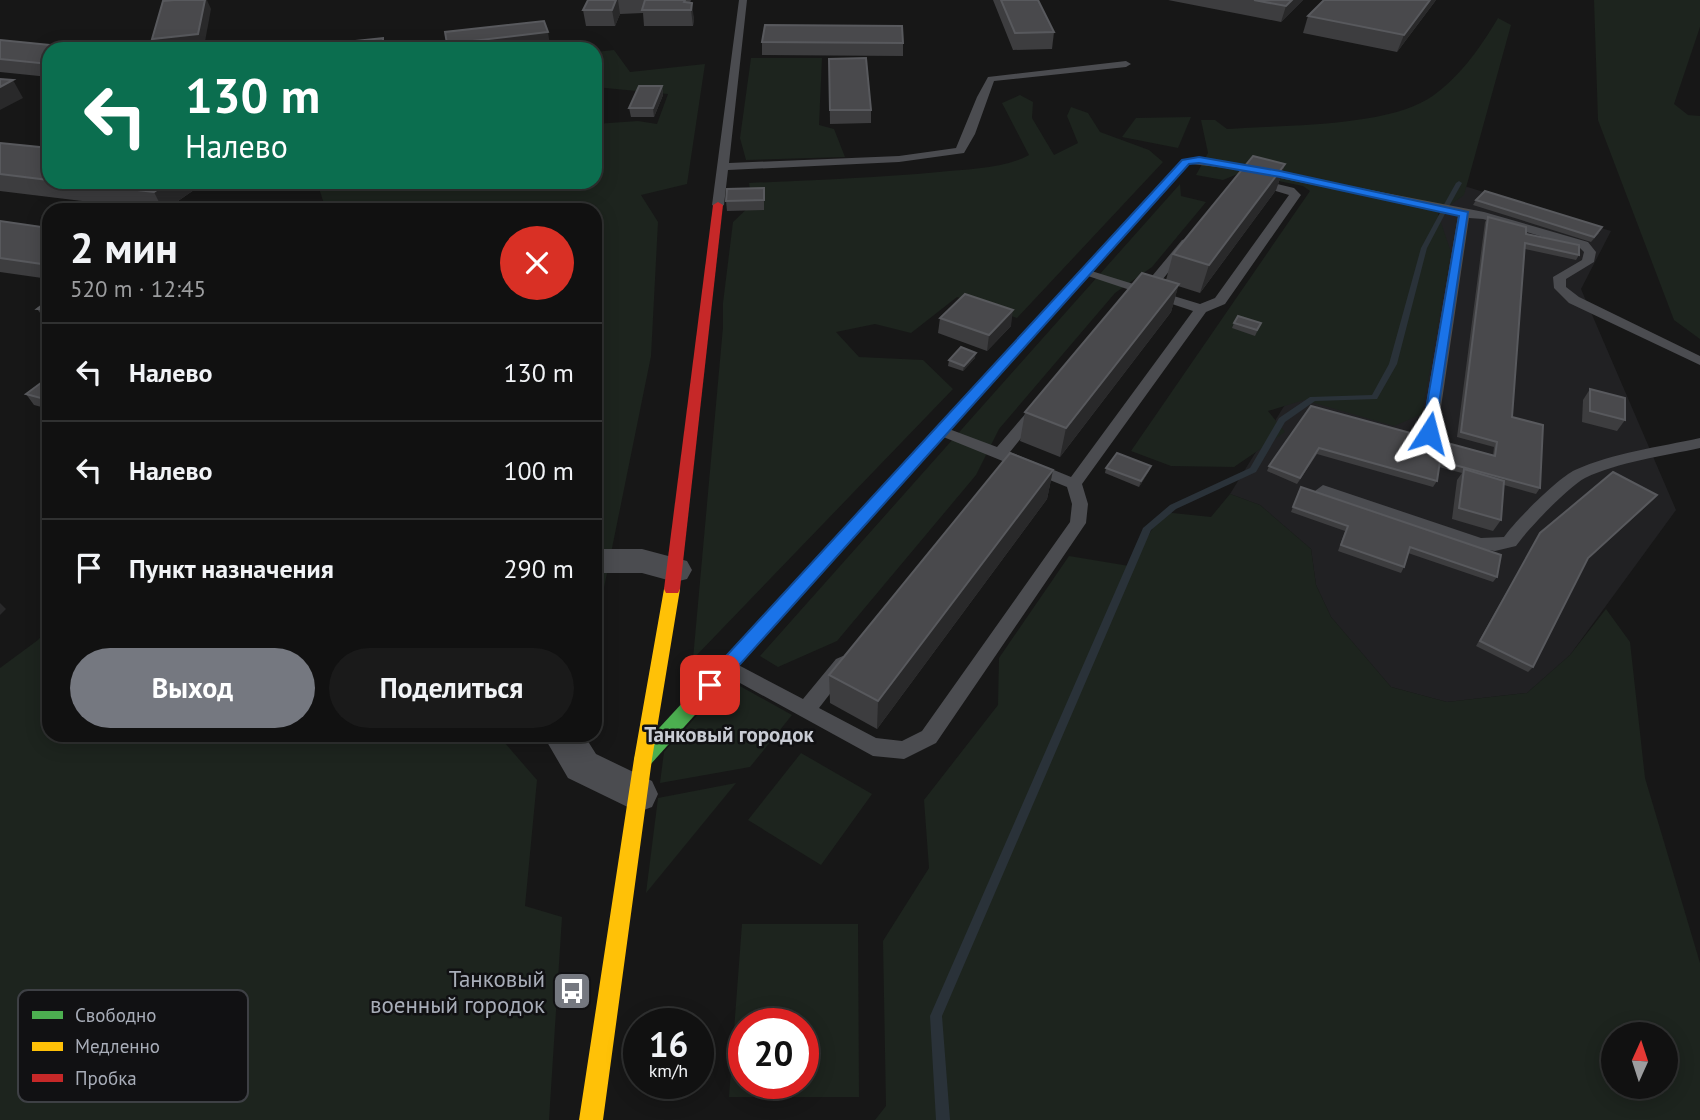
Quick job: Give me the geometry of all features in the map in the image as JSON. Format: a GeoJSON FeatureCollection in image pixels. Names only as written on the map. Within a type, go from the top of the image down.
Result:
{"type":"FeatureCollection","features":[{"type":"Feature","properties":{"kind":"street"},"geometry":{"type":"LineString","coordinates":[[640,777],[727,667],[1186,162]]}},
{"type":"Feature","properties":{"kind":"street"},"geometry":{"type":"LineString","coordinates":[[591,1120],[640,777],[675,570],[718,205]]}},
{"type":"Feature","properties":{"kind":"street"},"geometry":{"type":"LineString","coordinates":[[602,561],[642,561],[675,570]]}},
{"type":"Feature","properties":{"kind":"street"},"geometry":{"type":"LineString","coordinates":[[567,742],[582,766],[640,777]]}},
{"type":"Feature","properties":{"kind":"lane"},"geometry":{"type":"LineString","coordinates":[[718,205],[743,0]]}},
{"type":"Feature","properties":{"kind":"lane"},"geometry":{"type":"LineString","coordinates":[[723,167],[899,159],[960,151],[968,140],[984,88],[991,79],[1126,64]]}},
{"type":"Feature","properties":{"kind":"lane"},"geometry":{"type":"LineString","coordinates":[[1186,162],[1199,160],[1298,185]]}},
{"type":"Feature","properties":{"kind":"lane"},"geometry":{"type":"LineString","coordinates":[[1237,180],[1298,185],[1484,216],[1584,245],[1590,252],[1588,262],[1559,277],[1560,288],[1574,300],[1700,361]]}},
{"type":"Feature","properties":{"kind":"lane"},"geometry":{"type":"LineString","coordinates":[[1074,484],[1201,309],[1220,301],[1295,195],[1298,185]]}},
{"type":"Feature","properties":{"kind":"lane"},"geometry":{"type":"LineString","coordinates":[[1429,433],[1464,214]]}},
{"type":"Feature","properties":{"kind":"lane"},"geometry":{"type":"LineString","coordinates":[[1137,294],[1191,237]]}},
{"type":"Feature","properties":{"kind":"lane"},"geometry":{"type":"LineString","coordinates":[[1085,273],[1137,294],[1201,309]]}},
{"type":"Feature","properties":{"kind":"lane"},"geometry":{"type":"LineString","coordinates":[[995,477],[1005,456],[1052,392]]}},
{"type":"Feature","properties":{"kind":"lane"},"geometry":{"type":"LineString","coordinates":[[941,431],[1074,484]]}},
{"type":"Feature","properties":{"kind":"lane"},"geometry":{"type":"LineString","coordinates":[[1323,492],[1480,544],[1495,545],[1510,542],[1519,528],[1578,475],[1637,456],[1700,443]]}},
{"type":"Feature","properties":{"kind":"lane"},"geometry":{"type":"LineString","coordinates":[[727,667],[873,747],[904,750],[929,737],[1077,523],[1080,504],[1074,484]]}},
{"type":"Feature","properties":{"kind":"lane"},"geometry":{"type":"LineString","coordinates":[[806,710],[854,651]]}},
{"type":"Feature","properties":{"kind":"shaded area"},"geometry":{"type":"Polygon","coordinates":[[[1594,0],[1700,0],[1700,27],[1674,104],[1688,115],[1700,116],[1700,339],[1674,320],[1598,120],[1594,0]]]}},
{"type":"Feature","properties":{"kind":"shaded area"},"geometry":{"type":"Polygon","coordinates":[[[1498,18],[1511,25],[1464,195],[1438,214],[1451,252],[1422,414],[1394,426],[1304,400],[1268,411],[1285,432],[1234,467],[1171,466],[1131,451],[1310,191],[1303,186],[1240,173],[1223,180],[1196,175],[1208,153],[1201,120],[1215,120],[1227,129],[1303,125],[1359,120],[1408,108],[1428,99],[1449,83],[1476,52],[1498,18]]]}},
{"type":"Feature","properties":{"kind":"shaded area"},"geometry":{"type":"Polygon","coordinates":[[[614,50],[630,72],[705,64],[687,184],[641,195],[658,222],[651,356],[602,598],[602,203],[324,203],[319,189],[602,189],[602,124],[638,121],[657,124],[668,94],[602,88],[602,51],[614,50]]]}},
{"type":"Feature","properties":{"kind":"shaded area"},"geometry":{"type":"Polygon","coordinates":[[[751,58],[822,58],[819,125],[834,129],[845,157],[746,160],[740,138],[751,58]]]}},
{"type":"Feature","properties":{"kind":"shaded area"},"geometry":{"type":"Polygon","coordinates":[[[1020,95],[1033,102],[1032,118],[1054,155],[1078,143],[1067,116],[1071,107],[1088,113],[1100,132],[1149,150],[1163,162],[1017,318],[957,297],[911,333],[875,324],[836,332],[859,357],[923,360],[953,389],[693,659],[723,303],[733,222],[752,204],[749,183],[986,168],[1019,160],[1029,155],[1002,103],[1020,95]]]}},
{"type":"Feature","properties":{"kind":"shaded area"},"geometry":{"type":"Polygon","coordinates":[[[1191,117],[1178,148],[1122,137],[1136,118],[1191,117]]]}},
{"type":"Feature","properties":{"kind":"shaded area"},"geometry":{"type":"Polygon","coordinates":[[[1180,184],[1181,196],[1206,202],[1152,267],[1115,293],[999,429],[976,475],[837,641],[778,667],[760,656],[1180,184]]]}},
{"type":"Feature","properties":{"kind":"shaded area"},"geometry":{"type":"Polygon","coordinates":[[[1461,185],[1611,231],[1581,289],[1676,510],[1570,655],[1527,693],[1447,702],[1391,687],[1331,617],[1316,585],[1311,549],[1260,505],[1230,494],[1297,385],[1438,220],[1461,185]]]}},
{"type":"Feature","properties":{"kind":"shaded area"},"geometry":{"type":"Polygon","coordinates":[[[1230,494],[1260,505],[1311,549],[1316,585],[1331,617],[1391,687],[1447,702],[1527,693],[1570,655],[1606,609],[1630,642],[1645,778],[1700,963],[1700,1120],[875,1120],[886,1106],[883,941],[929,868],[924,800],[998,705],[999,658],[1069,556],[1129,566],[1163,512],[1211,517],[1230,494]]]}},
{"type":"Feature","properties":{"kind":"shaded area"},"geometry":{"type":"Polygon","coordinates":[[[42,636],[42,742],[504,742],[537,780],[525,906],[562,917],[549,1120],[0,1120],[0,668],[42,636]]]}},
{"type":"Feature","properties":{"kind":"shaded area"},"geometry":{"type":"Polygon","coordinates":[[[729,680],[792,715],[750,767],[660,783],[664,752],[729,680]]]}},
{"type":"Feature","properties":{"kind":"shaded area"},"geometry":{"type":"Polygon","coordinates":[[[801,753],[872,794],[821,865],[748,820],[801,753]]]}},
{"type":"Feature","properties":{"kind":"shaded area"},"geometry":{"type":"Polygon","coordinates":[[[736,783],[646,893],[658,798],[736,783]]]}},
{"type":"Feature","properties":{"kind":"shaded area"},"geometry":{"type":"Polygon","coordinates":[[[742,924],[858,924],[859,1097],[819,1097],[819,1008],[736,1008],[742,924]]]}},
{"type":"Feature","properties":{"kind":"building"},"geometry":{"type":"Polygon","coordinates":[[[205,0],[198,34],[152,39],[163,1],[205,0]]]}},
{"type":"Feature","properties":{"kind":"building"},"geometry":{"type":"Polygon","coordinates":[[[588,0],[616,0],[612,10],[583,10],[588,0]]]}},
{"type":"Feature","properties":{"kind":"building"},"geometry":{"type":"Polygon","coordinates":[[[645,0],[685,0],[684,2],[692,3],[691,10],[642,10],[645,0]]]}},
{"type":"Feature","properties":{"kind":"building"},"geometry":{"type":"Polygon","coordinates":[[[1001,0],[1038,0],[1054,32],[1015,33],[1001,0]]]}},
{"type":"Feature","properties":{"kind":"building"},"geometry":{"type":"Polygon","coordinates":[[[1254,0],[1292,0],[1286,6],[1254,0]]]}},
{"type":"Feature","properties":{"kind":"building"},"geometry":{"type":"Polygon","coordinates":[[[1324,0],[1430,0],[1404,35],[1308,16],[1324,0]]]}},
{"type":"Feature","properties":{"kind":"building"},"geometry":{"type":"Polygon","coordinates":[[[544,21],[548,32],[447,42],[445,32],[544,21]]]}},
{"type":"Feature","properties":{"kind":"building"},"geometry":{"type":"Polygon","coordinates":[[[765,25],[902,26],[903,43],[762,42],[765,25]]]}},
{"type":"Feature","properties":{"kind":"building"},"geometry":{"type":"Polygon","coordinates":[[[383,38],[383,42],[345,42],[383,38]]]}},
{"type":"Feature","properties":{"kind":"building"},"geometry":{"type":"Polygon","coordinates":[[[0,40],[42,44],[42,63],[0,59],[0,40]]]}},
{"type":"Feature","properties":{"kind":"building"},"geometry":{"type":"Polygon","coordinates":[[[866,58],[871,110],[830,110],[829,59],[866,58]]]}},
{"type":"Feature","properties":{"kind":"building"},"geometry":{"type":"Polygon","coordinates":[[[0,79],[13,80],[0,87],[0,79]]]}},
{"type":"Feature","properties":{"kind":"building"},"geometry":{"type":"Polygon","coordinates":[[[639,86],[662,86],[653,108],[629,108],[639,86]]]}},
{"type":"Feature","properties":{"kind":"building"},"geometry":{"type":"Polygon","coordinates":[[[0,143],[42,147],[42,179],[0,174],[0,143]]]}},
{"type":"Feature","properties":{"kind":"building"},"geometry":{"type":"Polygon","coordinates":[[[1253,156],[1285,164],[1209,265],[1173,254],[1253,156]]]}},
{"type":"Feature","properties":{"kind":"building"},"geometry":{"type":"Polygon","coordinates":[[[764,188],[764,200],[726,201],[727,189],[764,188]]]}},
{"type":"Feature","properties":{"kind":"building"},"geometry":{"type":"Polygon","coordinates":[[[128,189],[158,189],[154,192],[128,189]]]}},
{"type":"Feature","properties":{"kind":"building"},"geometry":{"type":"Polygon","coordinates":[[[1485,191],[1602,227],[1594,237],[1476,200],[1485,191]]]}},
{"type":"Feature","properties":{"kind":"building"},"geometry":{"type":"Polygon","coordinates":[[[1488,217],[1526,227],[1526,234],[1579,245],[1579,255],[1525,243],[1512,417],[1543,425],[1540,488],[1440,461],[1437,481],[1319,448],[1300,478],[1269,466],[1311,406],[1495,456],[1497,442],[1461,432],[1488,217]]]}},
{"type":"Feature","properties":{"kind":"building"},"geometry":{"type":"Polygon","coordinates":[[[0,221],[42,227],[42,264],[0,258],[0,221]]]}},
{"type":"Feature","properties":{"kind":"building"},"geometry":{"type":"Polygon","coordinates":[[[1142,273],[1179,284],[1066,428],[1025,412],[1142,273]]]}},
{"type":"Feature","properties":{"kind":"building"},"geometry":{"type":"Polygon","coordinates":[[[965,294],[1013,310],[989,335],[940,318],[965,294]]]}},
{"type":"Feature","properties":{"kind":"building"},"geometry":{"type":"Polygon","coordinates":[[[1238,316],[1261,323],[1257,330],[1234,323],[1238,316]]]}},
{"type":"Feature","properties":{"kind":"building"},"geometry":{"type":"Polygon","coordinates":[[[961,347],[976,353],[964,366],[949,360],[961,347]]]}},
{"type":"Feature","properties":{"kind":"building"},"geometry":{"type":"Polygon","coordinates":[[[42,382],[42,398],[26,394],[42,382]]]}},
{"type":"Feature","properties":{"kind":"building"},"geometry":{"type":"Polygon","coordinates":[[[1590,389],[1625,398],[1625,420],[1590,411],[1590,389]]]}},
{"type":"Feature","properties":{"kind":"building"},"geometry":{"type":"Polygon","coordinates":[[[1010,453],[1053,470],[878,701],[829,675],[1010,453]]]}},
{"type":"Feature","properties":{"kind":"building"},"geometry":{"type":"Polygon","coordinates":[[[1117,453],[1151,466],[1141,481],[1106,468],[1117,453]]]}},
{"type":"Feature","properties":{"kind":"building"},"geometry":{"type":"Polygon","coordinates":[[[1464,469],[1504,481],[1501,520],[1459,508],[1464,469]]]}},
{"type":"Feature","properties":{"kind":"building"},"geometry":{"type":"Polygon","coordinates":[[[1613,472],[1657,495],[1588,558],[1533,667],[1480,641],[1540,533],[1613,472]]]}},
{"type":"Feature","properties":{"kind":"building"},"geometry":{"type":"Polygon","coordinates":[[[1301,487],[1501,555],[1497,577],[1410,547],[1404,567],[1341,545],[1348,526],[1293,507],[1301,487]]]}},
{"type":"Feature","properties":{"kind":"waterway"},"geometry":{"type":"LineString","coordinates":[[1445,208],[1459,183]]}},
{"type":"Feature","properties":{"kind":"waterway"},"geometry":{"type":"LineString","coordinates":[[943,1120],[936,1016],[1147,528],[1173,507],[1253,470],[1282,420],[1313,399],[1374,397],[1393,364],[1424,248],[1443,212]]}},
{"type":"Feature","properties":{"kind":"traffic: fast"},"geometry":{"type":"LineString","coordinates":[[643,759],[1031,333]]}},
{"type":"Feature","properties":{"kind":"traffic: slow"},"geometry":{"type":"LineString","coordinates":[[591,1120],[643,759],[672,589]]}},
{"type":"Feature","properties":{"kind":"traffic: jam"},"geometry":{"type":"LineString","coordinates":[[1031,333],[1186,162]]}},
{"type":"Feature","properties":{"kind":"traffic: jam"},"geometry":{"type":"LineString","coordinates":[[672,589],[718,205]]}},
{"type":"Feature","properties":{"kind":"place","name":"Танковый военный городок"},"geometry":{"type":"Point","coordinates":[572,991]}},
{"type":"Feature","properties":{"kind":"district","name":"Танковый городок"},"geometry":{"type":"Point","coordinates":[729,734]}},
{"type":"Feature","properties":{"kind":"route"},"geometry":{"type":"LineString","coordinates":[[710,685],[1186,162],[1199,160],[1280,174],[1464,214],[1429,433]]}}]}
